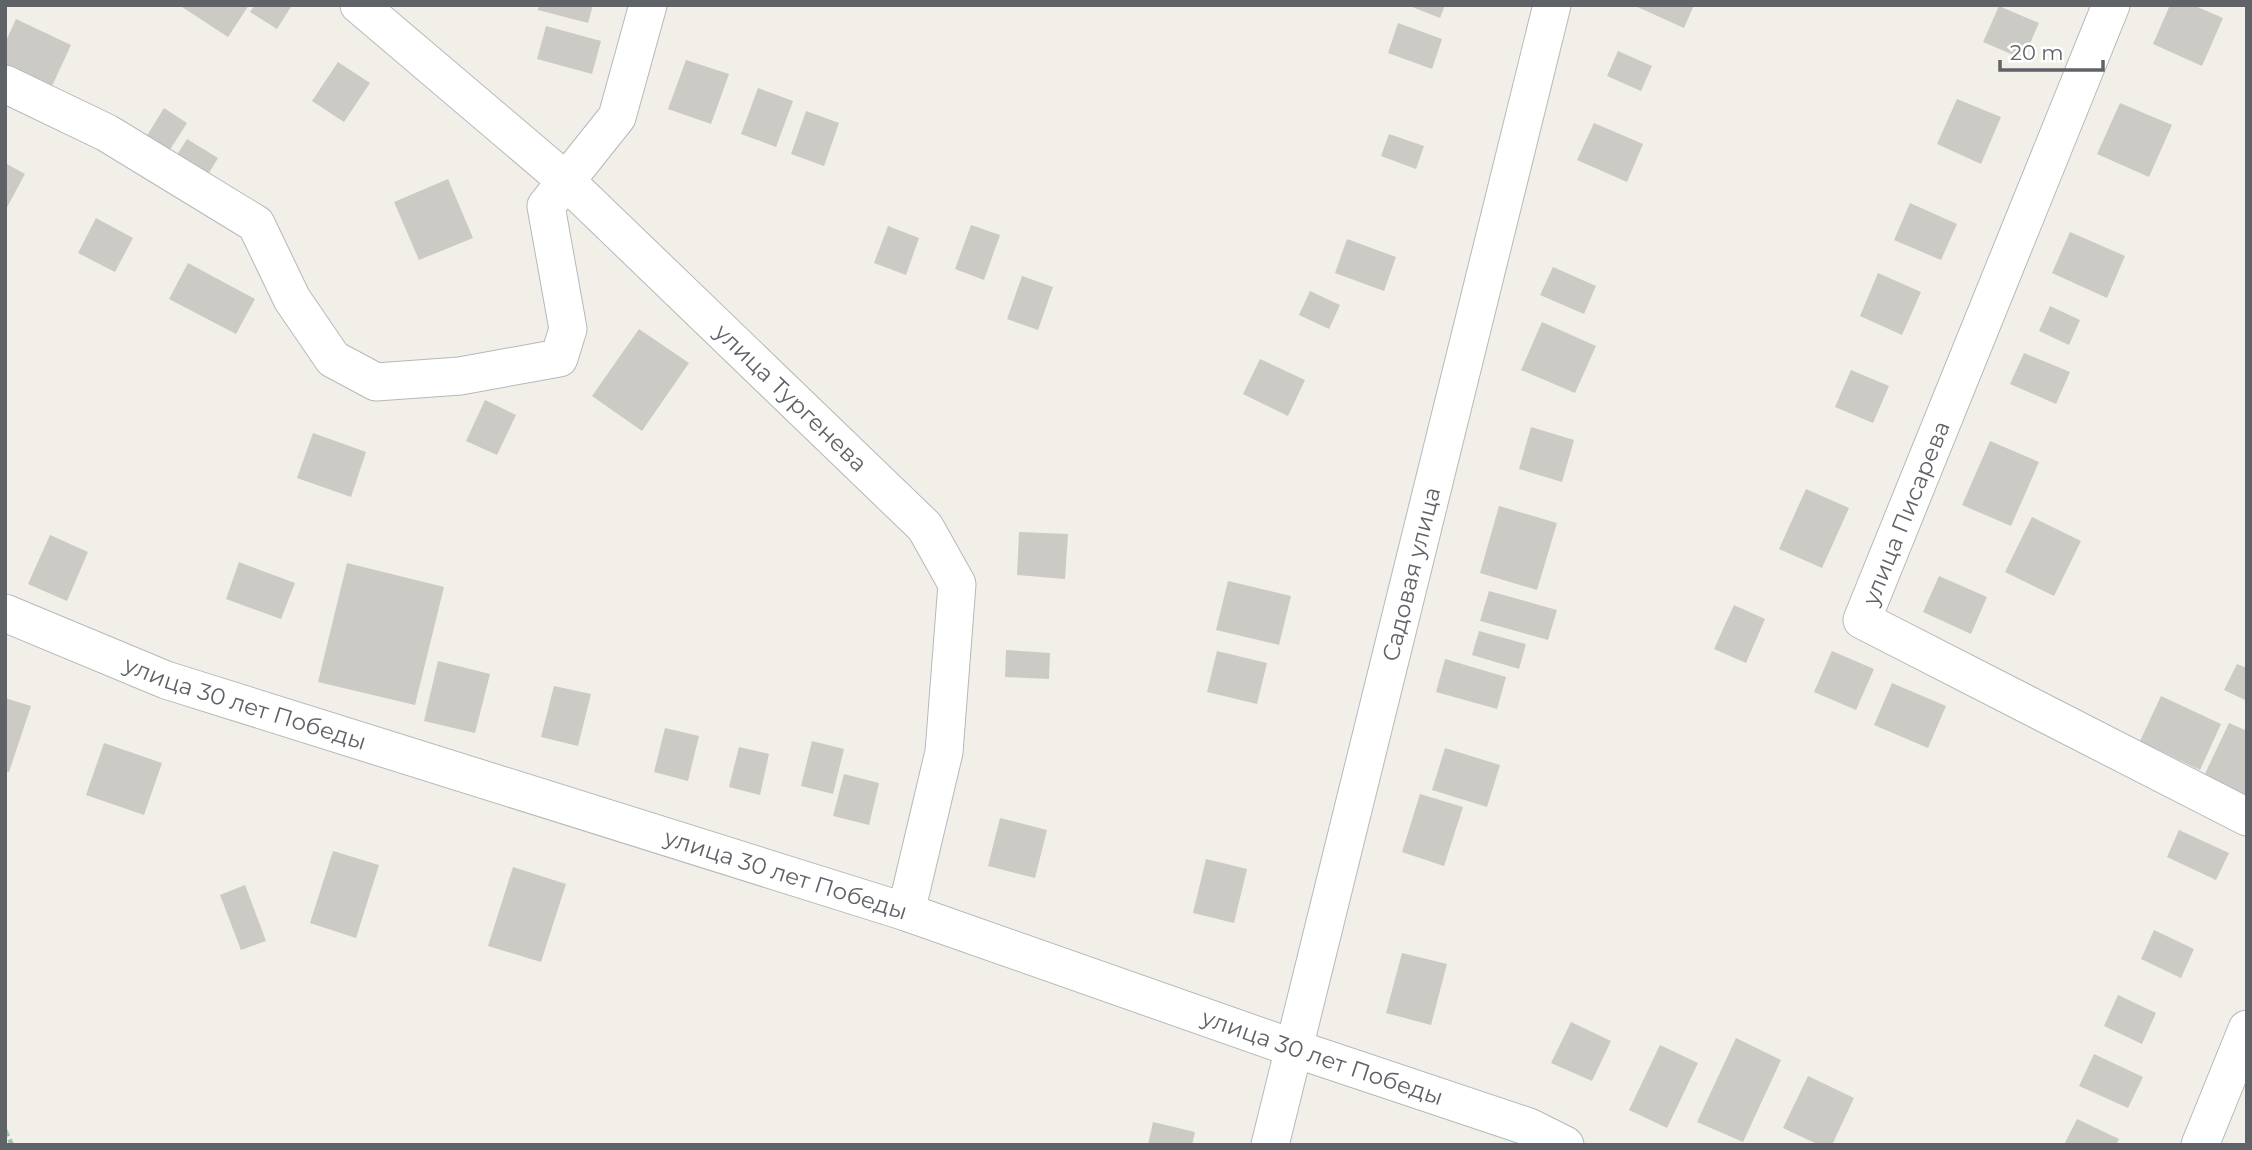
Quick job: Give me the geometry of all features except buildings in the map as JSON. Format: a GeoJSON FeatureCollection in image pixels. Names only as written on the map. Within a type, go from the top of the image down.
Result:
{"type":"FeatureCollection","features":[{"type":"Feature","properties":{"kind":"street","name":"улица Тургенева"},"geometry":{"type":"LineString","coordinates":[[359,5],[565,180],[925,527],[957,584],[944,752],[906,912]]}},
{"type":"Feature","properties":{"kind":"street"},"geometry":{"type":"LineString","coordinates":[[5,84],[107,133],[256,224],[292,299],[334,359],[376,382],[460,376],[559,358],[568,329],[545,206],[617,117],[648,5]]}},
{"type":"Feature","properties":{"kind":"street","name":"Садовая улица"},"geometry":{"type":"LineString","coordinates":[[1270,1145],[1552,5]]}},
{"type":"Feature","properties":{"kind":"street","name":"улица Писарева"},"geometry":{"type":"LineString","coordinates":[[2112,5],[1862,620],[2247,817]]}},
{"type":"Feature","properties":{"kind":"street","name":"улица 30 лет Победы"},"geometry":{"type":"LineString","coordinates":[[5,613],[166,680],[906,912],[1293,1048],[1529,1127],[1565,1145]]}},
{"type":"Feature","properties":{"kind":"street"},"geometry":{"type":"LineString","coordinates":[[2200,1145],[2247,1030]]}},
{"type":"Feature","properties":{"kind":"path"},"geometry":{"type":"LineString","coordinates":[[5,1129],[12,1145]]}}]}
